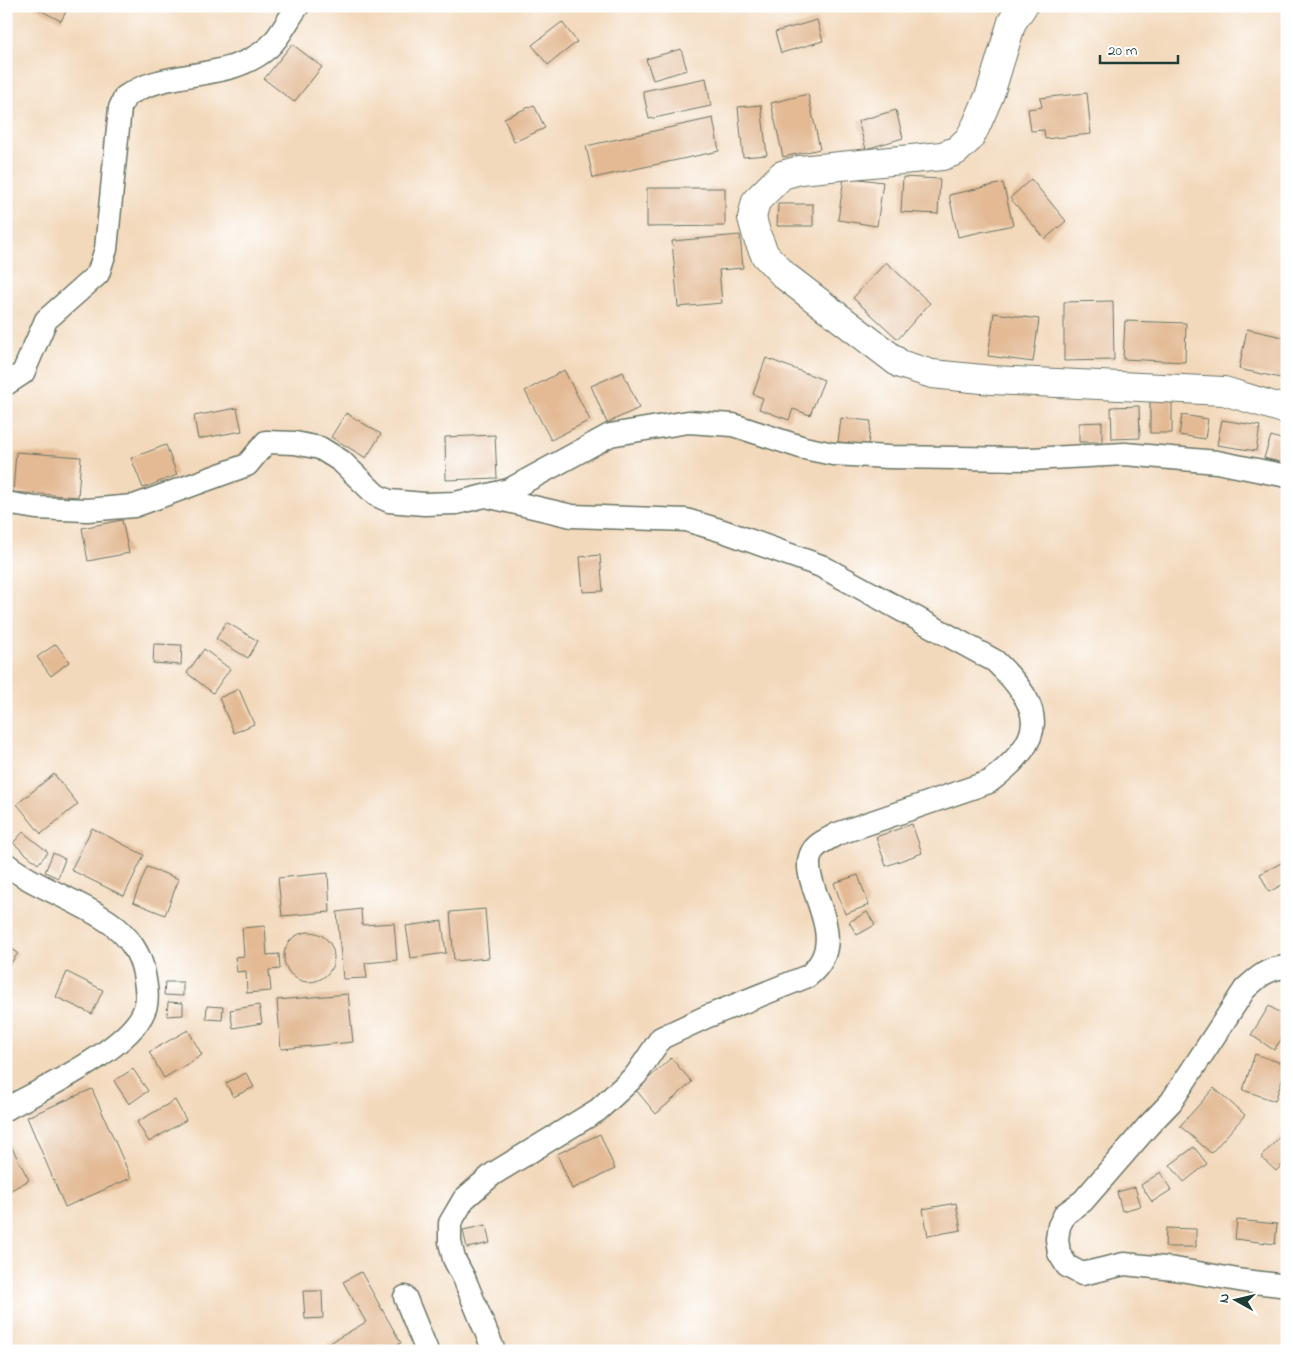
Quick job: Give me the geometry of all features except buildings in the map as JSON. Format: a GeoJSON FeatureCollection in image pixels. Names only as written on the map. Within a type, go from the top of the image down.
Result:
{"type":"FeatureCollection","features":[{"type":"Feature","properties":{"kind":"street"},"geometry":{"type":"LineString","coordinates":[[6,384],[23,373],[46,320],[98,274],[106,249],[120,108],[125,97],[135,90],[152,83],[232,67],[252,58],[269,47],[298,6]]}},
{"type":"Feature","properties":{"kind":"street"},"geometry":{"type":"LineString","coordinates":[[1023,6],[1012,22],[990,94],[969,139],[956,151],[942,156],[800,170],[782,175],[756,201],[752,218],[756,236],[765,255],[785,276],[900,364],[932,374],[992,380],[1224,391],[1287,410]]}},
{"type":"Feature","properties":{"kind":"street"},"geometry":{"type":"LineString","coordinates":[[6,503],[36,508],[87,510],[134,506],[247,465],[266,442],[295,443],[320,448],[341,461],[376,495],[389,501],[424,504],[456,503],[509,490],[610,435],[688,422],[733,425],[804,448],[832,454],[889,457],[1032,459],[1134,455],[1217,462],[1287,476]]}},
{"type":"Feature","properties":{"kind":"street"},"geometry":{"type":"LineString","coordinates":[[486,496],[572,516],[686,520],[821,566],[995,661],[1016,681],[1026,696],[1034,718],[1032,735],[1022,752],[1010,766],[989,782],[837,834],[816,846],[811,853],[809,868],[825,922],[826,939],[824,957],[817,970],[808,976],[706,1017],[661,1038],[636,1075],[598,1110],[493,1174],[464,1199],[450,1223],[450,1242],[454,1259],[464,1278],[494,1351]]}},
{"type":"Feature","properties":{"kind":"street"},"geometry":{"type":"LineString","coordinates":[[6,864],[20,875],[86,908],[113,925],[131,942],[143,965],[147,992],[145,1011],[132,1030],[111,1048],[84,1066],[6,1110]]}},
{"type":"Feature","properties":{"kind":"street"},"geometry":{"type":"LineString","coordinates":[[1287,967],[1277,968],[1261,974],[1246,989],[1171,1102],[1083,1201],[1065,1214],[1057,1239],[1059,1253],[1067,1266],[1082,1274],[1124,1264],[1175,1269],[1244,1282],[1280,1285],[1287,1283]]}},
{"type":"Feature","properties":{"kind":"street"},"geometry":{"type":"LineString","coordinates":[[405,1297],[427,1351]]}}]}
